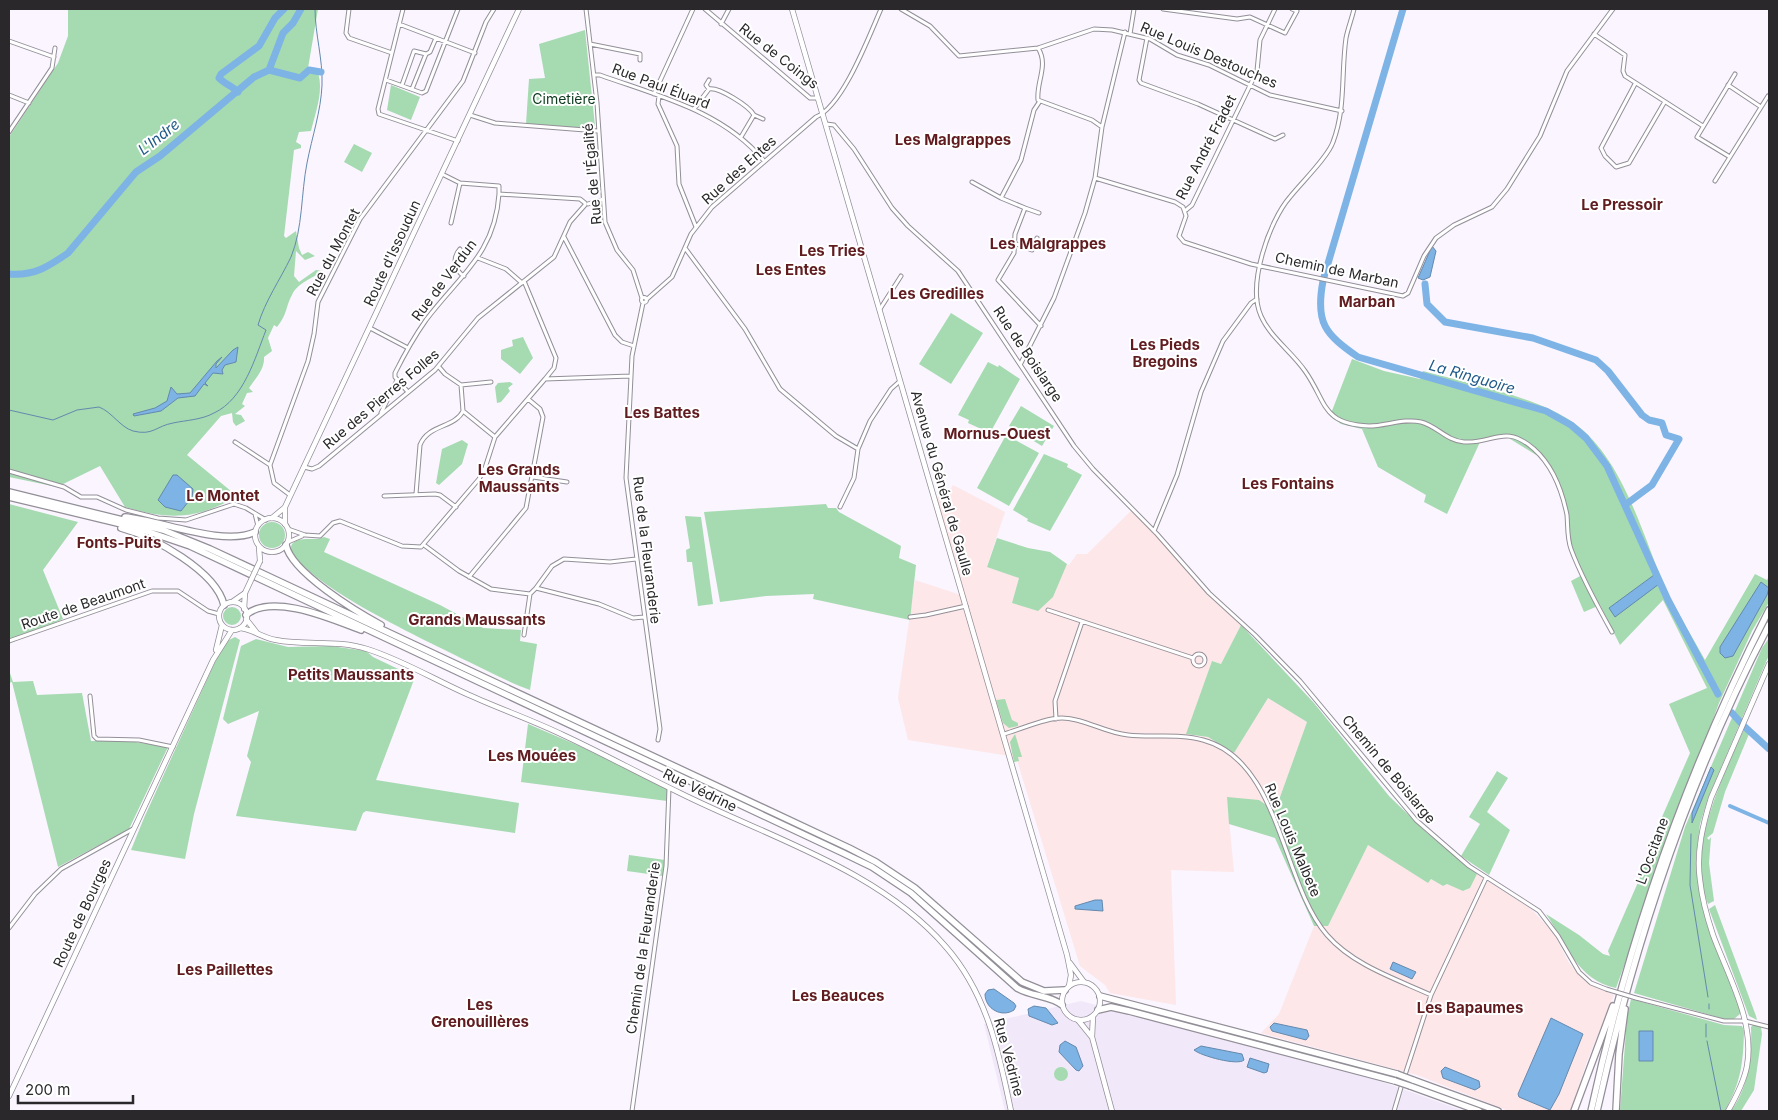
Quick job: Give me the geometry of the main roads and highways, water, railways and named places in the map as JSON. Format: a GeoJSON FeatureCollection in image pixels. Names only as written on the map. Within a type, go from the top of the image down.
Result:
{"type":"FeatureCollection","features":[{"type":"Feature","properties":{"kind":"highway"},"geometry":{"type":"LineString","coordinates":[[9,492],[163,530],[210,549],[429,651],[876,862],[915,888],[1022,982],[1044,991],[1067,988]]}},
{"type":"Feature","properties":{"kind":"highway"},"geometry":{"type":"LineString","coordinates":[[9,498],[134,528],[190,546],[872,867],[923,903],[1017,988],[1030,995],[1054,999],[1062,1005]]}},
{"type":"Feature","properties":{"kind":"highway"},"geometry":{"type":"LineString","coordinates":[[105,515],[130,517],[204,533],[236,536],[247,536],[256,529]]}},
{"type":"Feature","properties":{"kind":"highway"},"geometry":{"type":"LineString","coordinates":[[86,516],[125,529],[173,551],[211,583],[222,597],[224,605]]}},
{"type":"Feature","properties":{"kind":"highway"},"geometry":{"type":"LineString","coordinates":[[287,543],[288,554],[298,566],[333,595],[355,610],[418,643],[429,651]]}},
{"type":"Feature","properties":{"kind":"highway"},"geometry":{"type":"LineString","coordinates":[[246,614],[264,607],[299,609],[387,639]]}},
{"type":"Feature","properties":{"kind":"highway","name":"L'Occitane"},"geometry":{"type":"LineString","coordinates":[[1591,1111],[1619,997],[1643,916],[1680,809],[1717,720],[1769,610]]}},
{"type":"Feature","properties":{"kind":"highway","name":"L'Occitane"},"geometry":{"type":"LineString","coordinates":[[1597,1111],[1629,983],[1648,920],[1687,811],[1725,719],[1769,625]]}},
{"type":"Feature","properties":{"kind":"highway"},"geometry":{"type":"LineString","coordinates":[[1616,1111],[1619,1054],[1629,983]]}},
{"type":"Feature","properties":{"kind":"highway"},"geometry":{"type":"LineString","coordinates":[[1100,996],[1397,1074],[1411,1083],[1479,1111]]}},
{"type":"Feature","properties":{"kind":"highway"},"geometry":{"type":"LineString","coordinates":[[1574,1111],[1613,1006],[1619,997]]}},
{"type":"Feature","properties":{"kind":"highway"},"geometry":{"type":"LineString","coordinates":[[1098,1010],[1111,1007],[1134,1012],[1395,1081],[1411,1083],[1498,1111]]}},
{"type":"Feature","properties":{"kind":"main road","name":"Route d'Issoudun"},"geometry":{"type":"LineString","coordinates":[[286,527],[286,506],[519,9]]}},
{"type":"Feature","properties":{"kind":"main road","name":"Avenue du Général de Gaulle"},"geometry":{"type":"LineString","coordinates":[[792,9],[1070,963],[1084,982]]}},
{"type":"Feature","properties":{"kind":"main road","name":"Route d'Issoudun"},"geometry":{"type":"LineString","coordinates":[[272,518],[286,506]]}},
{"type":"Feature","properties":{"kind":"main road"},"geometry":{"type":"LineString","coordinates":[[222,625],[232,630],[240,628],[246,614],[245,593],[260,561],[271,552],[282,549],[287,543],[286,527],[272,518],[266,520],[256,529],[260,561]]}},
{"type":"Feature","properties":{"kind":"main road"},"geometry":{"type":"LineString","coordinates":[[259,546],[271,552]]}},
{"type":"Feature","properties":{"kind":"main road"},"geometry":{"type":"LineString","coordinates":[[213,660],[221,635],[222,625],[219,614],[224,605],[245,593]]}},
{"type":"Feature","properties":{"kind":"main road"},"geometry":{"type":"LineString","coordinates":[[232,602],[246,614],[258,633]]}},
{"type":"Feature","properties":{"kind":"main road","name":"Rue Védrine"},"geometry":{"type":"LineString","coordinates":[[240,628],[275,640],[332,643],[376,652],[471,696],[564,735],[669,788],[837,867],[880,890],[919,919],[961,965],[981,1001],[998,1049],[1011,1111]]}},
{"type":"Feature","properties":{"kind":"main road"},"geometry":{"type":"LineString","coordinates":[[213,660],[232,630]]}},
{"type":"Feature","properties":{"kind":"main road","name":"Route de Bourges"},"geometry":{"type":"LineString","coordinates":[[9,1096],[213,660]]}},
{"type":"Feature","properties":{"kind":"main road"},"geometry":{"type":"LineString","coordinates":[[1728,1111],[1742,1082],[1747,1066],[1748,1037],[1745,1020],[1705,906],[1699,878],[1699,848],[1711,798],[1769,664]]}},
{"type":"Feature","properties":{"kind":"main road","name":"Avenue du Général de Gaulle"},"geometry":{"type":"LineString","coordinates":[[1067,988],[1070,963]]}},
{"type":"Feature","properties":{"kind":"main road"},"geometry":{"type":"LineString","coordinates":[[1093,1017],[1078,1020],[1069,1017],[1062,1005],[1067,988],[1084,982],[1094,987],[1100,996],[1098,1010],[1093,1017],[1092,1037],[1112,1111]]}},
{"type":"Feature","properties":{"kind":"main road"},"geometry":{"type":"LineString","coordinates":[[1078,1020],[1092,1037]]}},
{"type":"Feature","properties":{"kind":"water"},"geometry":{"type":"Polygon","coordinates":[[[1432,246],[1436,251],[1430,277],[1423,280],[1418,278],[1432,246]]]}},
{"type":"Feature","properties":{"kind":"water"},"geometry":{"type":"Polygon","coordinates":[[[238,347],[236,362],[225,365],[222,370],[223,374],[213,373],[205,383],[208,386],[204,384],[195,396],[178,398],[161,411],[134,416],[133,414],[155,408],[167,401],[171,387],[177,394],[190,393],[217,361],[222,357],[216,364],[216,368],[238,347]]]}},
{"type":"Feature","properties":{"kind":"water"},"geometry":{"type":"Polygon","coordinates":[[[173,475],[177,475],[193,489],[192,497],[181,511],[165,507],[158,500],[173,475]]]}},
{"type":"Feature","properties":{"kind":"water"},"geometry":{"type":"Polygon","coordinates":[[[1654,575],[1659,584],[1615,617],[1609,608],[1654,575]]]}},
{"type":"Feature","properties":{"kind":"water"},"geometry":{"type":"Polygon","coordinates":[[[1761,582],[1769,588],[1767,595],[1733,656],[1725,658],[1720,653],[1720,647],[1761,582]]]}},
{"type":"Feature","properties":{"kind":"water"},"geometry":{"type":"Polygon","coordinates":[[[1711,767],[1714,770],[1692,823],[1692,813],[1711,767]]]}},
{"type":"Feature","properties":{"kind":"water"},"geometry":{"type":"Polygon","coordinates":[[[1095,900],[1102,900],[1103,911],[1075,909],[1075,906],[1095,900]]]}},
{"type":"Feature","properties":{"kind":"water"},"geometry":{"type":"Polygon","coordinates":[[[1393,962],[1416,972],[1412,979],[1390,969],[1393,962]]]}},
{"type":"Feature","properties":{"kind":"water"},"geometry":{"type":"Polygon","coordinates":[[[994,989],[1014,1003],[1016,1006],[1014,1010],[1004,1013],[991,1008],[985,994],[988,990],[994,989]]]}},
{"type":"Feature","properties":{"kind":"water"},"geometry":{"type":"Polygon","coordinates":[[[1034,1006],[1046,1008],[1058,1023],[1052,1025],[1029,1016],[1028,1009],[1034,1006]]]}},
{"type":"Feature","properties":{"kind":"water"},"geometry":{"type":"Polygon","coordinates":[[[1551,1018],[1583,1034],[1559,1094],[1550,1110],[1519,1097],[1518,1094],[1551,1018]]]}},
{"type":"Feature","properties":{"kind":"water"},"geometry":{"type":"Polygon","coordinates":[[[1274,1023],[1307,1030],[1309,1036],[1306,1040],[1272,1031],[1270,1027],[1274,1023]]]}},
{"type":"Feature","properties":{"kind":"water"},"geometry":{"type":"Polygon","coordinates":[[[1639,1031],[1653,1031],[1653,1061],[1639,1061],[1639,1031]]]}},
{"type":"Feature","properties":{"kind":"water"},"geometry":{"type":"Polygon","coordinates":[[[1065,1041],[1076,1047],[1083,1066],[1079,1071],[1059,1052],[1060,1045],[1065,1041]]]}},
{"type":"Feature","properties":{"kind":"water"},"geometry":{"type":"Polygon","coordinates":[[[1201,1046],[1242,1054],[1244,1060],[1235,1062],[1219,1060],[1194,1050],[1201,1046]]]}},
{"type":"Feature","properties":{"kind":"water"},"geometry":{"type":"Polygon","coordinates":[[[1250,1058],[1269,1064],[1267,1072],[1264,1073],[1247,1067],[1250,1058]]]}},
{"type":"Feature","properties":{"kind":"water"},"geometry":{"type":"Polygon","coordinates":[[[1445,1067],[1479,1081],[1480,1087],[1475,1090],[1443,1078],[1441,1071],[1445,1067]]]}},
{"type":"Feature","properties":{"kind":"waterway","name":"L'Indre"},"geometry":{"type":"LineString","coordinates":[[238,92],[219,78],[221,74],[259,46],[275,18],[284,9]]}},
{"type":"Feature","properties":{"kind":"waterway"},"geometry":{"type":"LineString","coordinates":[[269,70],[283,33],[293,23],[301,9]]}},
{"type":"Feature","properties":{"kind":"waterway"},"geometry":{"type":"LineString","coordinates":[[9,410],[53,420],[77,410],[99,407],[128,429],[145,432],[167,424],[214,413],[224,407],[241,388],[266,330],[258,325],[261,316],[291,257],[298,234],[305,174],[318,114],[322,85],[315,9]]}},
{"type":"Feature","properties":{"kind":"waterway","name":"La Ringuoire"},"geometry":{"type":"LineString","coordinates":[[1324,277],[1403,9]]}},
{"type":"Feature","properties":{"kind":"waterway","name":"L'Indre"},"geometry":{"type":"LineString","coordinates":[[9,274],[26,274],[40,270],[68,253],[136,172],[160,156],[254,77],[269,70],[300,78],[309,70],[321,72]]}},
{"type":"Feature","properties":{"kind":"waterway","name":"La Ringuoire"},"geometry":{"type":"LineString","coordinates":[[1323,281],[1320,307],[1325,326],[1337,341],[1358,357],[1546,411],[1571,425],[1586,438],[1607,466],[1668,600],[1718,694]]}},
{"type":"Feature","properties":{"kind":"waterway","name":"La Ringuoire"},"geometry":{"type":"LineString","coordinates":[[1425,284],[1427,304],[1445,322],[1533,338],[1596,360],[1608,371],[1642,415],[1649,420],[1662,423],[1666,435],[1679,439],[1652,485],[1625,505]]}},
{"type":"Feature","properties":{"kind":"waterway","name":"La Ringuoire"},"geometry":{"type":"LineString","coordinates":[[1732,713],[1741,723]]}},
{"type":"Feature","properties":{"kind":"waterway","name":"La Ringuoire"},"geometry":{"type":"LineString","coordinates":[[1745,727],[1769,749]]}},
{"type":"Feature","properties":{"kind":"waterway"},"geometry":{"type":"LineString","coordinates":[[1730,806],[1769,823]]}},
{"type":"Feature","properties":{"kind":"waterway"},"geometry":{"type":"LineString","coordinates":[[1691,834],[1690,885],[1708,997]]}},
{"type":"Feature","properties":{"kind":"waterway"},"geometry":{"type":"LineString","coordinates":[[1709,1004],[1709,1009]]}},
{"type":"Feature","properties":{"kind":"waterway"},"geometry":{"type":"LineString","coordinates":[[1706,1024],[1706,1037]]}},
{"type":"Feature","properties":{"kind":"waterway"},"geometry":{"type":"LineString","coordinates":[[1707,1041],[1721,1111]]}},
{"type":"Feature","properties":{"kind":"district","name":"Les Malgrappes"},"geometry":{"type":"Point","coordinates":[953,140]}},
{"type":"Feature","properties":{"kind":"district","name":"Le Pressoir"},"geometry":{"type":"Point","coordinates":[1622,205]}},
{"type":"Feature","properties":{"kind":"district","name":"Les Malgrappes"},"geometry":{"type":"Point","coordinates":[1048,244]}},
{"type":"Feature","properties":{"kind":"district","name":"Les Tries"},"geometry":{"type":"Point","coordinates":[832,251]}},
{"type":"Feature","properties":{"kind":"district","name":"Les Entes"},"geometry":{"type":"Point","coordinates":[791,270]}},
{"type":"Feature","properties":{"kind":"district","name":"Les Gredilles"},"geometry":{"type":"Point","coordinates":[937,294]}},
{"type":"Feature","properties":{"kind":"district","name":"Marban"},"geometry":{"type":"Point","coordinates":[1367,302]}},
{"type":"Feature","properties":{"kind":"district","name":"Les Pieds Bregoins"},"geometry":{"type":"Point","coordinates":[1165,354]}},
{"type":"Feature","properties":{"kind":"district","name":"Les Battes"},"geometry":{"type":"Point","coordinates":[662,413]}},
{"type":"Feature","properties":{"kind":"district","name":"Mornus-Ouest"},"geometry":{"type":"Point","coordinates":[997,434]}},
{"type":"Feature","properties":{"kind":"district","name":"Les Grands Maussants"},"geometry":{"type":"Point","coordinates":[519,478]}},
{"type":"Feature","properties":{"kind":"district","name":"Les Fontains"},"geometry":{"type":"Point","coordinates":[1288,484]}},
{"type":"Feature","properties":{"kind":"district","name":"Le Montet"},"geometry":{"type":"Point","coordinates":[223,496]}},
{"type":"Feature","properties":{"kind":"district","name":"Fonts-Puits"},"geometry":{"type":"Point","coordinates":[119,543]}},
{"type":"Feature","properties":{"kind":"district","name":"Grands Maussants"},"geometry":{"type":"Point","coordinates":[477,620]}},
{"type":"Feature","properties":{"kind":"district","name":"Petits Maussants"},"geometry":{"type":"Point","coordinates":[351,675]}},
{"type":"Feature","properties":{"kind":"district","name":"Les Mouées"},"geometry":{"type":"Point","coordinates":[532,756]}},
{"type":"Feature","properties":{"kind":"district","name":"Les Paillettes"},"geometry":{"type":"Point","coordinates":[225,970]}},
{"type":"Feature","properties":{"kind":"district","name":"Les Beauces"},"geometry":{"type":"Point","coordinates":[838,996]}},
{"type":"Feature","properties":{"kind":"district","name":"Les Bapaumes"},"geometry":{"type":"Point","coordinates":[1470,1008]}},
{"type":"Feature","properties":{"kind":"district","name":"Les Grenouillères"},"geometry":{"type":"Point","coordinates":[480,1014]}},
{"type":"Feature","properties":{"kind":"park label","name":"Cimetière"},"geometry":{"type":"Point","coordinates":[564,99]}}]}
